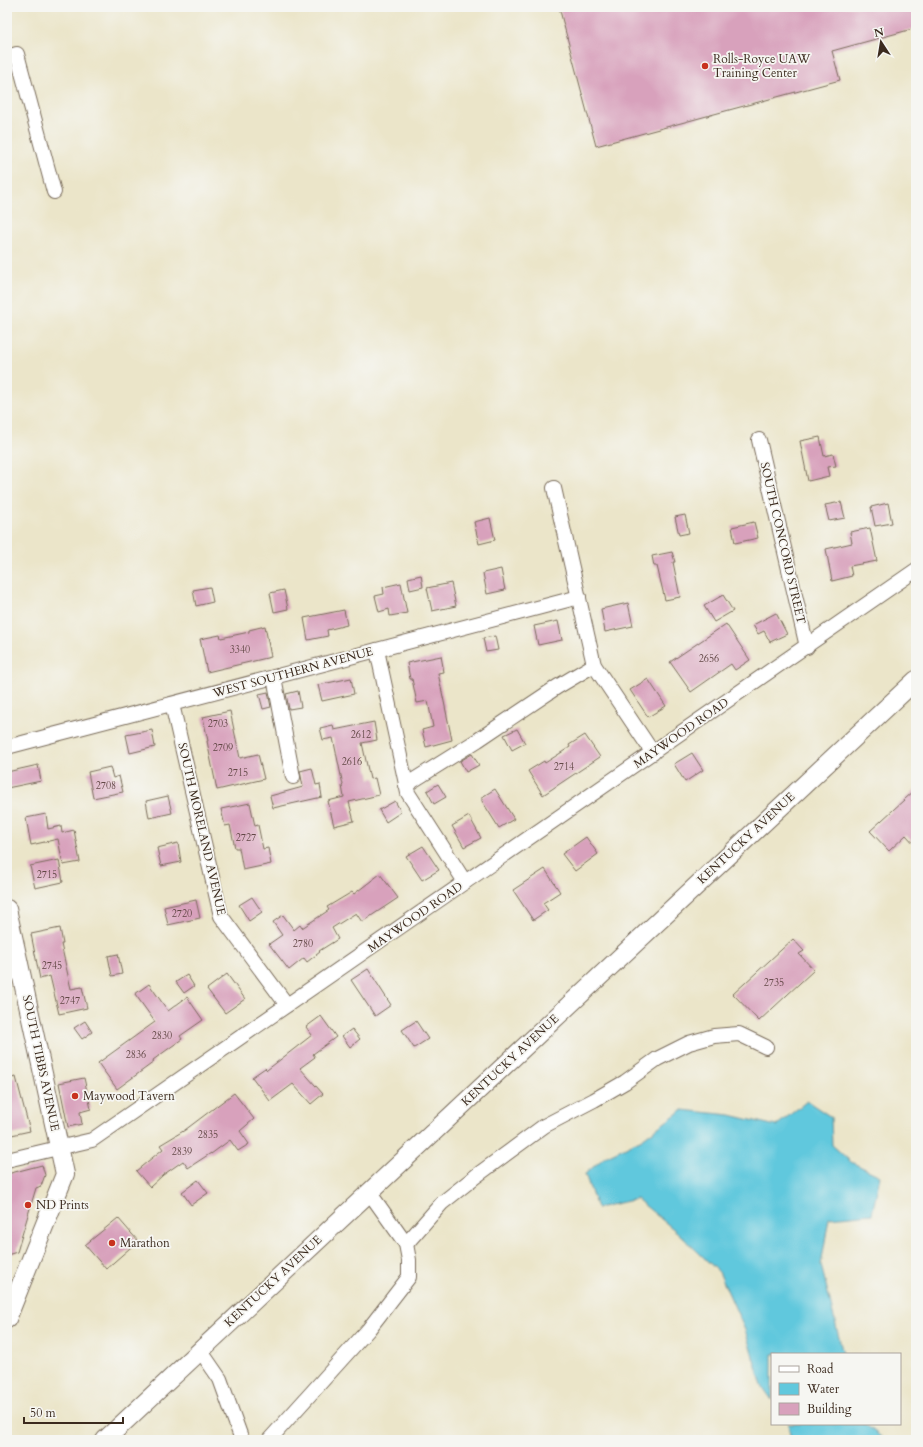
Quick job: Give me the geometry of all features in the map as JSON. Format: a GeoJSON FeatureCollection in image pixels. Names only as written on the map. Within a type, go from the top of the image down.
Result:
{"type":"FeatureCollection","features":[{"type":"Feature","properties":{"kind":"main road","name":"KENTUCKY AVENUE"},"geometry":{"type":"LineString","coordinates":[[104,1440],[916,680]]}},
{"type":"Feature","properties":{"kind":"main road","name":"SOUTH TIBBS AVENUE"},"geometry":{"type":"LineString","coordinates":[[7,909],[59,1147]]}},
{"type":"Feature","properties":{"kind":"main road"},"geometry":{"type":"LineString","coordinates":[[7,1319],[65,1174],[59,1147]]}},
{"type":"Feature","properties":{"kind":"street"},"geometry":{"type":"LineString","coordinates":[[7,57],[17,54],[54,192]]}},
{"type":"Feature","properties":{"kind":"street","name":"SOUTH CONCORD STREET"},"geometry":{"type":"LineString","coordinates":[[758,440],[807,647]]}},
{"type":"Feature","properties":{"kind":"street"},"geometry":{"type":"LineString","coordinates":[[554,488],[594,665],[653,753]]}},
{"type":"Feature","properties":{"kind":"street","name":"MAYWOOD ROAD"},"geometry":{"type":"LineString","coordinates":[[7,1160],[92,1140],[807,647],[916,570]]}},
{"type":"Feature","properties":{"kind":"street","name":"WEST SOUTHERN AVENUE"},"geometry":{"type":"LineString","coordinates":[[7,747],[579,597]]}},
{"type":"Feature","properties":{"kind":"street"},"geometry":{"type":"LineString","coordinates":[[377,650],[408,793],[465,882]]}},
{"type":"Feature","properties":{"kind":"street"},"geometry":{"type":"LineString","coordinates":[[406,785],[478,740],[557,687],[594,665]]}},
{"type":"Feature","properties":{"kind":"street"},"geometry":{"type":"LineString","coordinates":[[274,677],[293,777]]}},
{"type":"Feature","properties":{"kind":"street","name":"SOUTH MORELAND AVENUE"},"geometry":{"type":"LineString","coordinates":[[172,704],[220,916],[286,1005]]}},
{"type":"Feature","properties":{"kind":"street"},"geometry":{"type":"LineString","coordinates":[[406,1244],[442,1203],[476,1176],[544,1126],[625,1082],[657,1059],[689,1043],[714,1036],[739,1034],[766,1047]]}},
{"type":"Feature","properties":{"kind":"street"},"geometry":{"type":"LineString","coordinates":[[269,1440],[368,1330],[409,1277],[409,1260],[406,1244],[369,1192]]}},
{"type":"Feature","properties":{"kind":"street"},"geometry":{"type":"LineString","coordinates":[[200,1350],[220,1379],[242,1440]]}},
{"type":"Feature","properties":{"kind":"water"},"geometry":{"type":"Polygon","coordinates":[[[807,1101],[831,1117],[832,1145],[851,1162],[880,1176],[872,1214],[829,1218],[821,1265],[843,1353],[771,1353],[771,1399],[762,1386],[745,1330],[719,1272],[677,1232],[637,1199],[597,1208],[585,1174],[605,1157],[642,1139],[682,1110],[730,1115],[776,1126],[807,1101]]]}},
{"type":"Feature","properties":{"kind":"water"},"geometry":{"type":"Polygon","coordinates":[[[788,1425],[866,1425],[885,1440],[791,1440],[788,1425]]]}},
{"type":"Feature","properties":{"kind":"building","name":"Rolls-Royce UAW Training Center"},"geometry":{"type":"Polygon","coordinates":[[[559,7],[916,7],[916,28],[832,51],[840,80],[596,146],[559,7]]]}},
{"type":"Feature","properties":{"kind":"building"},"geometry":{"type":"Polygon","coordinates":[[[820,437],[824,456],[833,454],[836,466],[827,467],[829,476],[808,481],[800,441],[820,437]]]}},
{"type":"Feature","properties":{"kind":"building"},"geometry":{"type":"Polygon","coordinates":[[[841,502],[845,518],[829,521],[825,505],[841,502]]]}},
{"type":"Feature","properties":{"kind":"building"},"geometry":{"type":"Polygon","coordinates":[[[888,503],[892,523],[875,526],[871,507],[888,503]]]}},
{"type":"Feature","properties":{"kind":"building"},"geometry":{"type":"Polygon","coordinates":[[[685,515],[689,533],[679,535],[675,517],[685,515]]]}},
{"type":"Feature","properties":{"kind":"building"},"geometry":{"type":"Polygon","coordinates":[[[490,518],[495,540],[479,544],[474,522],[490,518]]]}},
{"type":"Feature","properties":{"kind":"building"},"geometry":{"type":"Polygon","coordinates":[[[754,522],[758,538],[735,543],[732,527],[754,522]]]}},
{"type":"Feature","properties":{"kind":"building"},"geometry":{"type":"Polygon","coordinates":[[[870,528],[877,561],[850,566],[852,576],[832,581],[826,549],[852,543],[850,532],[870,528]]]}},
{"type":"Feature","properties":{"kind":"building"},"geometry":{"type":"Polygon","coordinates":[[[672,552],[675,562],[673,562],[680,597],[665,600],[657,566],[654,566],[652,556],[672,552]]]}},
{"type":"Feature","properties":{"kind":"building"},"geometry":{"type":"Polygon","coordinates":[[[501,569],[505,590],[487,594],[483,573],[501,569]]]}},
{"type":"Feature","properties":{"kind":"building"},"geometry":{"type":"Polygon","coordinates":[[[421,575],[423,587],[410,590],[408,578],[421,575]]]}},
{"type":"Feature","properties":{"kind":"building"},"geometry":{"type":"Polygon","coordinates":[[[401,583],[407,613],[390,616],[389,609],[379,612],[375,596],[384,594],[383,587],[401,583]]]}},
{"type":"Feature","properties":{"kind":"building"},"geometry":{"type":"Polygon","coordinates":[[[451,583],[456,606],[432,611],[427,588],[451,583]]]}},
{"type":"Feature","properties":{"kind":"building"},"geometry":{"type":"Polygon","coordinates":[[[210,587],[213,602],[196,606],[193,590],[210,587]]]}},
{"type":"Feature","properties":{"kind":"building"},"geometry":{"type":"Polygon","coordinates":[[[284,590],[288,609],[274,612],[270,593],[284,590]]]}},
{"type":"Feature","properties":{"kind":"building"},"geometry":{"type":"Polygon","coordinates":[[[723,595],[733,611],[714,622],[704,606],[723,595]]]}},
{"type":"Feature","properties":{"kind":"building"},"geometry":{"type":"Polygon","coordinates":[[[628,603],[633,626],[605,632],[601,609],[628,603]]]}},
{"type":"Feature","properties":{"kind":"building"},"geometry":{"type":"Polygon","coordinates":[[[344,610],[347,625],[327,630],[328,636],[308,640],[304,618],[344,610]]]}},
{"type":"Feature","properties":{"kind":"building"},"geometry":{"type":"Polygon","coordinates":[[[776,613],[787,634],[770,642],[764,631],[758,634],[753,625],[776,613]]]}},
{"type":"Feature","properties":{"kind":"building"},"geometry":{"type":"Polygon","coordinates":[[[558,621],[562,640],[538,645],[534,626],[558,621]]]}},
{"type":"Feature","properties":{"kind":"building"},"geometry":{"type":"Polygon","coordinates":[[[726,624],[750,660],[735,670],[731,664],[691,692],[670,662],[726,624]]]}},
{"type":"Feature","properties":{"kind":"building"},"geometry":{"type":"Polygon","coordinates":[[[265,626],[271,657],[207,672],[200,639],[220,635],[221,638],[249,632],[249,630],[265,626]]]}},
{"type":"Feature","properties":{"kind":"building"},"geometry":{"type":"Polygon","coordinates":[[[495,636],[498,650],[486,652],[483,638],[495,636]]]}},
{"type":"Feature","properties":{"kind":"building"},"geometry":{"type":"Polygon","coordinates":[[[441,656],[444,672],[438,673],[452,740],[426,747],[422,730],[433,727],[428,701],[417,703],[407,663],[441,656]]]}},
{"type":"Feature","properties":{"kind":"building"},"geometry":{"type":"Polygon","coordinates":[[[351,678],[354,694],[322,701],[318,685],[351,678]]]}},
{"type":"Feature","properties":{"kind":"building"},"geometry":{"type":"Polygon","coordinates":[[[648,679],[666,706],[648,717],[630,690],[648,679]]]}},
{"type":"Feature","properties":{"kind":"building"},"geometry":{"type":"Polygon","coordinates":[[[298,691],[301,707],[289,709],[286,694],[298,691]]]}},
{"type":"Feature","properties":{"kind":"building"},"geometry":{"type":"Polygon","coordinates":[[[268,692],[271,707],[263,709],[259,694],[268,692]]]}},
{"type":"Feature","properties":{"kind":"building"},"geometry":{"type":"Polygon","coordinates":[[[230,711],[240,758],[258,754],[264,779],[217,790],[203,717],[230,711]]]}},
{"type":"Feature","properties":{"kind":"building"},"geometry":{"type":"Polygon","coordinates":[[[374,722],[377,740],[362,743],[370,779],[375,778],[379,795],[349,802],[354,821],[334,826],[328,801],[344,797],[343,785],[333,738],[323,740],[320,728],[333,725],[334,730],[374,722]]]}},
{"type":"Feature","properties":{"kind":"building"},"geometry":{"type":"Polygon","coordinates":[[[517,729],[525,743],[512,750],[504,735],[517,729]]]}},
{"type":"Feature","properties":{"kind":"building"},"geometry":{"type":"Polygon","coordinates":[[[152,730],[155,747],[130,753],[126,735],[152,730]]]}},
{"type":"Feature","properties":{"kind":"building"},"geometry":{"type":"Polygon","coordinates":[[[585,735],[600,757],[543,795],[528,771],[544,761],[545,763],[570,747],[569,745],[585,735]]]}},
{"type":"Feature","properties":{"kind":"building"},"geometry":{"type":"Polygon","coordinates":[[[692,753],[703,770],[685,782],[674,764],[692,753]]]}},
{"type":"Feature","properties":{"kind":"building"},"geometry":{"type":"Polygon","coordinates":[[[472,754],[479,765],[466,772],[460,761],[472,754]]]}},
{"type":"Feature","properties":{"kind":"building"},"geometry":{"type":"Polygon","coordinates":[[[38,765],[41,781],[7,788],[7,772],[38,765]]]}},
{"type":"Feature","properties":{"kind":"building"},"geometry":{"type":"Polygon","coordinates":[[[110,767],[113,778],[119,776],[123,792],[93,798],[88,772],[110,767]]]}},
{"type":"Feature","properties":{"kind":"building"},"geometry":{"type":"Polygon","coordinates":[[[312,768],[316,785],[320,784],[322,797],[273,808],[270,796],[303,787],[300,771],[312,768]]]}},
{"type":"Feature","properties":{"kind":"building"},"geometry":{"type":"Polygon","coordinates":[[[438,784],[446,797],[434,804],[427,791],[438,784]]]}},
{"type":"Feature","properties":{"kind":"building"},"geometry":{"type":"Polygon","coordinates":[[[495,789],[514,819],[499,828],[482,801],[482,797],[495,789]]]}},
{"type":"Feature","properties":{"kind":"building"},"geometry":{"type":"Polygon","coordinates":[[[916,789],[916,846],[906,835],[889,851],[870,831],[916,789]]]}},
{"type":"Feature","properties":{"kind":"building"},"geometry":{"type":"Polygon","coordinates":[[[168,796],[172,813],[149,818],[146,801],[168,796]]]}},
{"type":"Feature","properties":{"kind":"building"},"geometry":{"type":"Polygon","coordinates":[[[395,801],[401,812],[386,822],[379,810],[395,801]]]}},
{"type":"Feature","properties":{"kind":"building"},"geometry":{"type":"Polygon","coordinates":[[[250,803],[255,826],[258,825],[263,849],[268,848],[271,864],[243,870],[239,848],[235,848],[230,825],[225,826],[221,809],[250,803]]]}},
{"type":"Feature","properties":{"kind":"building"},"geometry":{"type":"Polygon","coordinates":[[[46,814],[48,829],[61,826],[62,833],[74,830],[80,862],[63,865],[58,839],[31,845],[26,818],[46,814]]]}},
{"type":"Feature","properties":{"kind":"building"},"geometry":{"type":"Polygon","coordinates":[[[469,816],[481,838],[464,847],[452,826],[469,816]]]}},
{"type":"Feature","properties":{"kind":"building"},"geometry":{"type":"Polygon","coordinates":[[[586,837],[598,854],[575,871],[562,854],[586,837]]]}},
{"type":"Feature","properties":{"kind":"building"},"geometry":{"type":"Polygon","coordinates":[[[178,843],[181,862],[161,866],[157,848],[178,843]]]}},
{"type":"Feature","properties":{"kind":"building"},"geometry":{"type":"Polygon","coordinates":[[[423,846],[439,870],[422,880],[406,856],[423,846]]]}},
{"type":"Feature","properties":{"kind":"building"},"geometry":{"type":"Polygon","coordinates":[[[59,860],[63,882],[35,888],[30,866],[59,860]]]}},
{"type":"Feature","properties":{"kind":"building"},"geometry":{"type":"Polygon","coordinates":[[[545,869],[560,892],[543,903],[548,910],[533,920],[513,890],[545,869]]]}},
{"type":"Feature","properties":{"kind":"building"},"geometry":{"type":"Polygon","coordinates":[[[380,874],[398,898],[362,922],[356,913],[332,928],[338,939],[319,951],[320,952],[307,962],[304,958],[289,970],[269,944],[282,935],[273,922],[283,915],[294,930],[300,925],[302,928],[329,910],[327,907],[352,892],[354,894],[380,874]]]}},
{"type":"Feature","properties":{"kind":"building"},"geometry":{"type":"Polygon","coordinates":[[[252,897],[262,912],[249,921],[239,905],[252,897]]]}},
{"type":"Feature","properties":{"kind":"building"},"geometry":{"type":"Polygon","coordinates":[[[196,900],[200,918],[168,925],[164,907],[196,900]]]}},
{"type":"Feature","properties":{"kind":"building"},"geometry":{"type":"Polygon","coordinates":[[[60,928],[63,944],[61,944],[71,989],[82,987],[87,1008],[59,1014],[50,976],[40,979],[31,934],[60,928]]]}},
{"type":"Feature","properties":{"kind":"building"},"geometry":{"type":"Polygon","coordinates":[[[793,939],[804,951],[799,954],[814,970],[759,1021],[733,994],[793,939]]]}},
{"type":"Feature","properties":{"kind":"building"},"geometry":{"type":"Polygon","coordinates":[[[118,954],[122,974],[112,976],[108,956],[118,954]]]}},
{"type":"Feature","properties":{"kind":"building"},"geometry":{"type":"Polygon","coordinates":[[[368,969],[391,1005],[375,1016],[351,980],[368,969]]]}},
{"type":"Feature","properties":{"kind":"building"},"geometry":{"type":"Polygon","coordinates":[[[227,974],[245,999],[225,1013],[207,989],[227,974]]]}},
{"type":"Feature","properties":{"kind":"building"},"geometry":{"type":"Polygon","coordinates":[[[187,975],[194,986],[184,993],[176,982],[187,975]]]}},
{"type":"Feature","properties":{"kind":"building"},"geometry":{"type":"Polygon","coordinates":[[[149,984],[168,1011],[187,997],[203,1020],[180,1036],[182,1039],[153,1060],[154,1062],[117,1089],[98,1063],[155,1022],[135,994],[149,984]]]}},
{"type":"Feature","properties":{"kind":"building"},"geometry":{"type":"Polygon","coordinates":[[[321,1016],[336,1037],[313,1054],[315,1057],[300,1068],[323,1094],[311,1104],[293,1084],[270,1101],[252,1077],[265,1068],[267,1070],[312,1035],[306,1027],[321,1016]]]}},
{"type":"Feature","properties":{"kind":"building"},"geometry":{"type":"Polygon","coordinates":[[[85,1021],[92,1032],[82,1039],[74,1028],[85,1021]]]}},
{"type":"Feature","properties":{"kind":"building"},"geometry":{"type":"Polygon","coordinates":[[[416,1021],[428,1039],[414,1048],[402,1030],[416,1021]]]}},
{"type":"Feature","properties":{"kind":"building"},"geometry":{"type":"Polygon","coordinates":[[[352,1029],[360,1039],[350,1047],[342,1036],[352,1029]]]}},
{"type":"Feature","properties":{"kind":"building"},"geometry":{"type":"Polygon","coordinates":[[[16,1077],[30,1131],[7,1136],[7,1079],[16,1077]]]}},
{"type":"Feature","properties":{"kind":"building","name":"Maywood Tavern"},"geometry":{"type":"Polygon","coordinates":[[[84,1078],[91,1109],[80,1112],[82,1124],[68,1127],[59,1083],[84,1078]]]}},
{"type":"Feature","properties":{"kind":"building"},"geometry":{"type":"Polygon","coordinates":[[[234,1093],[254,1119],[240,1131],[249,1144],[238,1151],[230,1140],[188,1168],[183,1161],[163,1175],[150,1187],[136,1171],[163,1149],[160,1145],[185,1130],[234,1093]]]}},
{"type":"Feature","properties":{"kind":"building"},"geometry":{"type":"Polygon","coordinates":[[[42,1165],[45,1175],[41,1186],[36,1188],[17,1252],[7,1255],[7,1174],[42,1165]]]}},
{"type":"Feature","properties":{"kind":"building"},"geometry":{"type":"Polygon","coordinates":[[[198,1180],[208,1193],[191,1205],[182,1192],[198,1180]]]}},
{"type":"Feature","properties":{"kind":"building","name":"Marathon"},"geometry":{"type":"Polygon","coordinates":[[[118,1218],[138,1241],[106,1269],[85,1245],[118,1218]]]}},
{"type":"Feature","properties":{"kind":"place","name":"Rolls-Royce UAW Training Center"},"geometry":{"type":"Point","coordinates":[705,66]}},
{"type":"Feature","properties":{"kind":"place","name":"Maywood Tavern"},"geometry":{"type":"Point","coordinates":[75,1096]}},
{"type":"Feature","properties":{"kind":"place","name":"ND Prints"},"geometry":{"type":"Point","coordinates":[28,1205]}},
{"type":"Feature","properties":{"kind":"place","name":"Marathon"},"geometry":{"type":"Point","coordinates":[112,1243]}}]}
